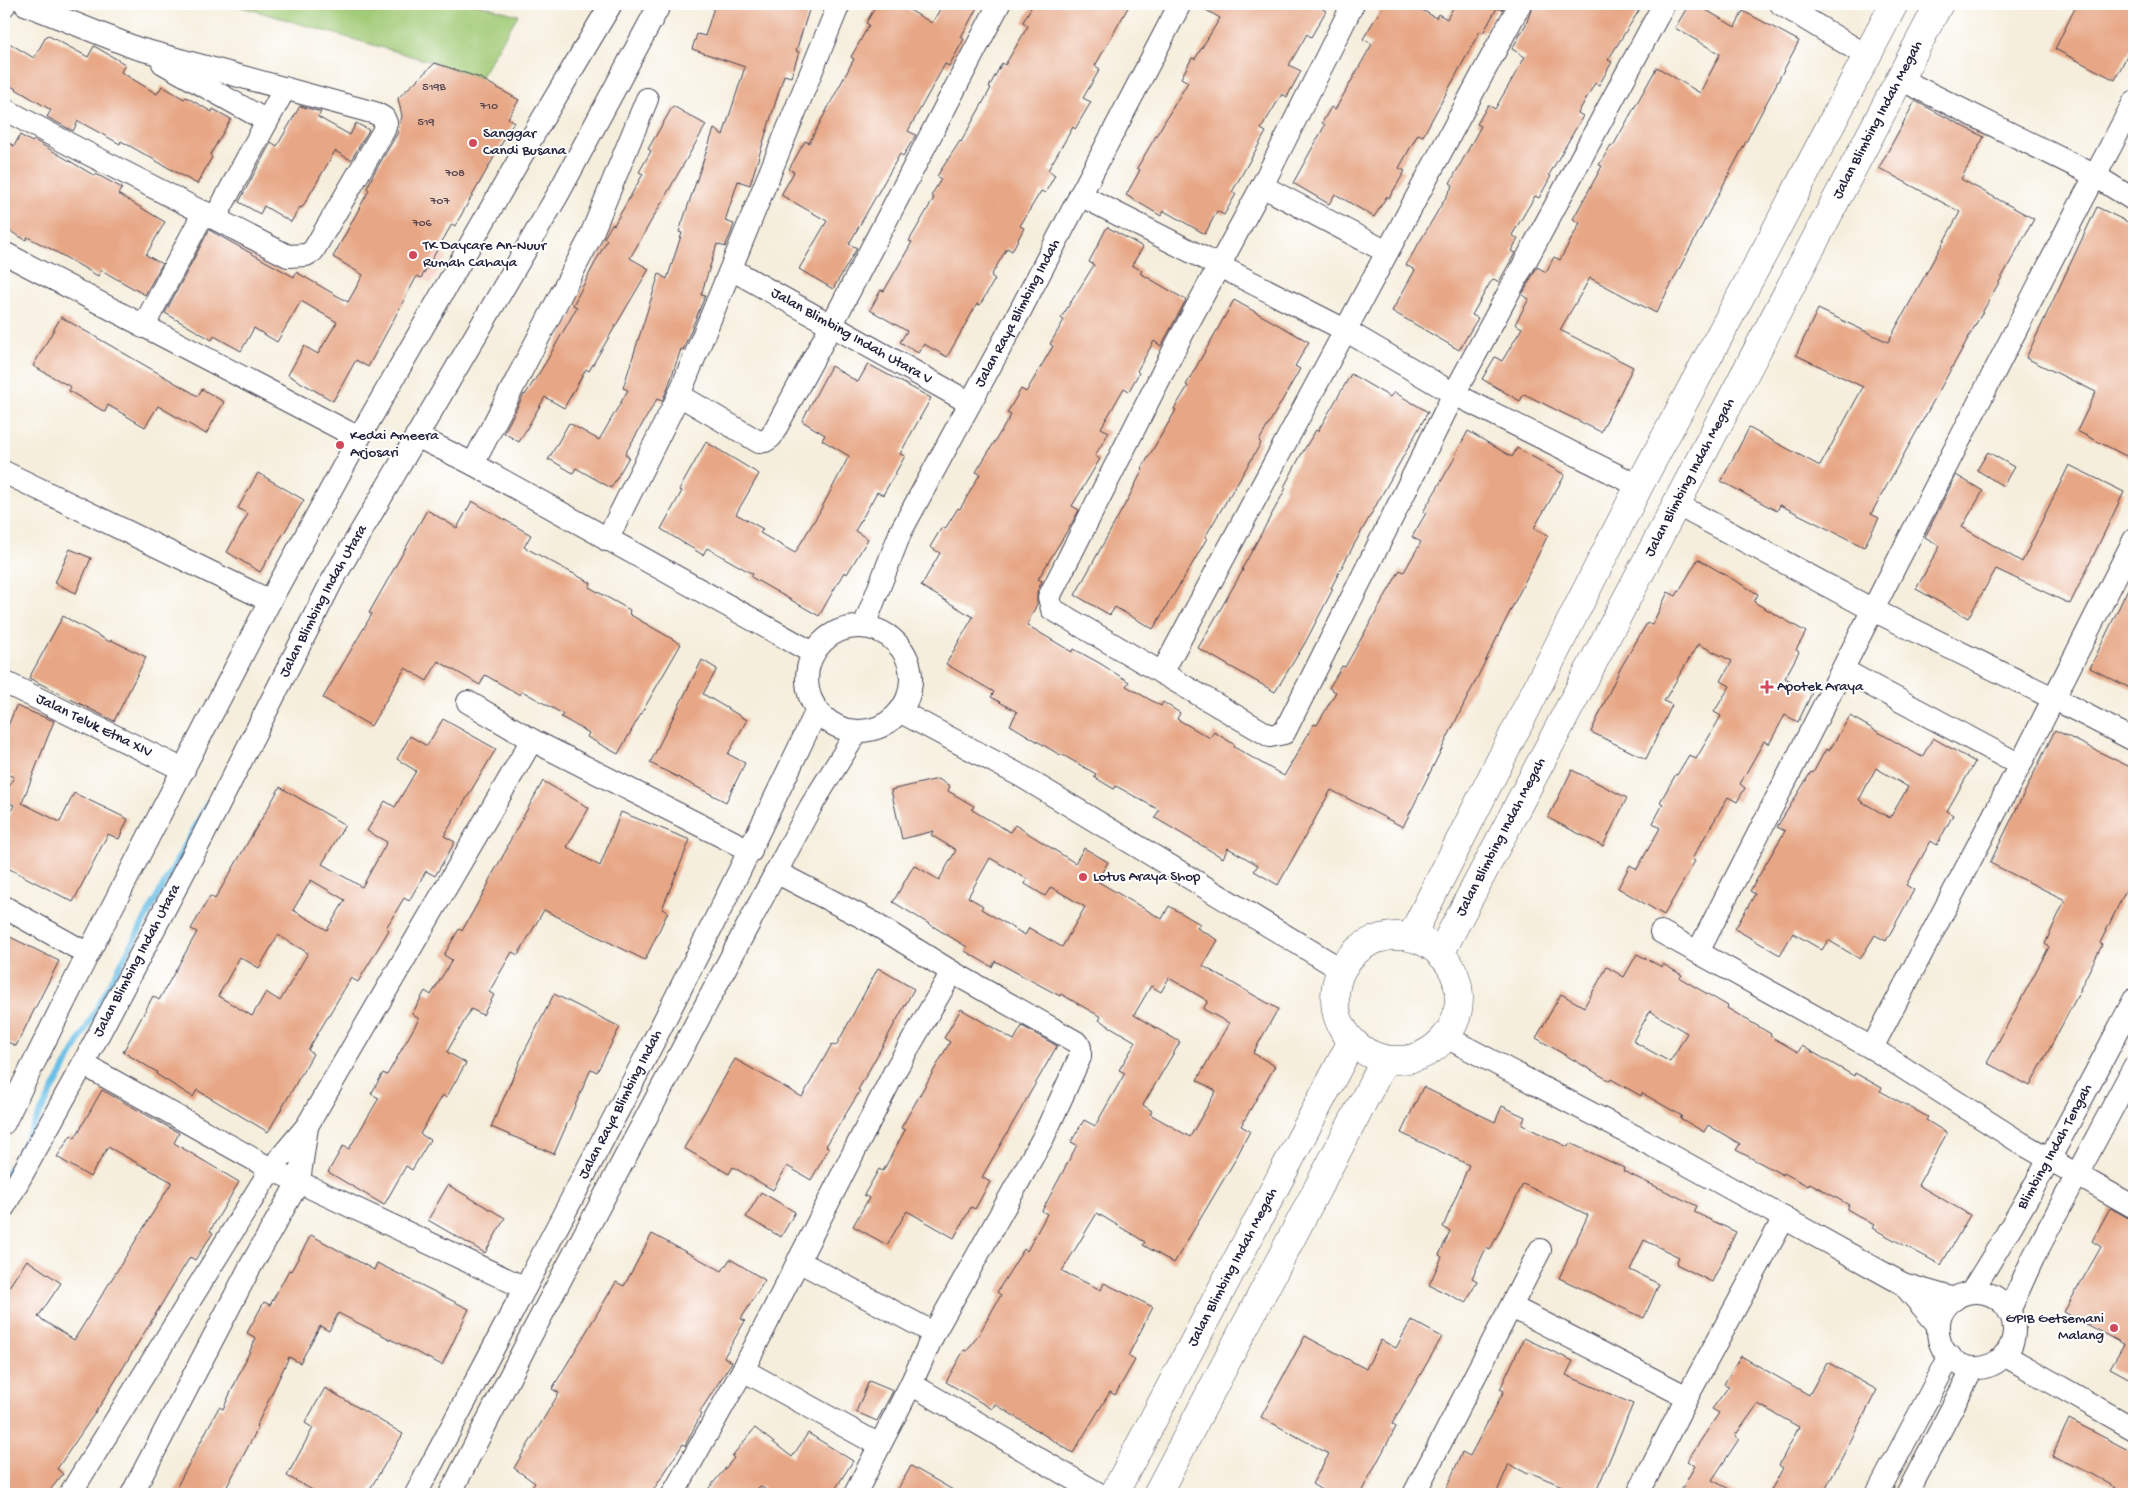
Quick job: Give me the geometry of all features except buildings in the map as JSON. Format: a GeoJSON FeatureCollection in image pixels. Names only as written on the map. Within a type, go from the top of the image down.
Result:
{"type":"FeatureCollection","features":[{"type":"Feature","properties":{"kind":"street"},"geometry":{"type":"LineString","coordinates":[[4,109],[288,256],[306,255],[312,251],[386,124],[384,118],[375,113],[136,48],[25,4]]}},
{"type":"Feature","properties":{"kind":"street"},"geometry":{"type":"LineString","coordinates":[[4,1123],[88,954],[270,601],[359,438],[539,125],[611,4]]}},
{"type":"Feature","properties":{"kind":"street","name":"Jalan Blimbing Indah Utara"},"geometry":{"type":"LineString","coordinates":[[4,1207],[83,1064],[204,834],[332,581],[557,196],[660,4]]}},
{"type":"Feature","properties":{"kind":"street"},"geometry":{"type":"LineString","coordinates":[[607,540],[679,395],[839,4]]}},
{"type":"Feature","properties":{"kind":"street"},"geometry":{"type":"LineString","coordinates":[[679,395],[759,442],[765,441],[770,437],[831,326],[999,4]]}},
{"type":"Feature","properties":{"kind":"street","name":"Jalan Raya Blimbing Indah"},"geometry":{"type":"LineString","coordinates":[[864,626],[901,531],[1180,4]]}},
{"type":"Feature","properties":{"kind":"street"},"geometry":{"type":"LineString","coordinates":[[1353,4],[1262,186],[1178,342],[1049,597],[1052,609],[1266,735],[1278,736],[1284,733],[1454,394],[1664,4]]}},
{"type":"Feature","properties":{"kind":"street"},"geometry":{"type":"LineString","coordinates":[[1162,673],[1520,4]]}},
{"type":"Feature","properties":{"kind":"street"},"geometry":{"type":"LineString","coordinates":[[1781,4],[1867,56]]}},
{"type":"Feature","properties":{"kind":"street"},"geometry":{"type":"LineString","coordinates":[[1411,937],[1639,486],[1894,4]]}},
{"type":"Feature","properties":{"kind":"street","name":"Jalan Blimbing Indah Megah"},"geometry":{"type":"LineString","coordinates":[[1440,954],[1940,4]]}},
{"type":"Feature","properties":{"kind":"street"},"geometry":{"type":"LineString","coordinates":[[136,48],[267,120]]}},
{"type":"Feature","properties":{"kind":"street"},"geometry":{"type":"LineString","coordinates":[[1900,79],[2094,175],[2134,200]]}},
{"type":"Feature","properties":{"kind":"street"},"geometry":{"type":"LineString","coordinates":[[143,327],[285,88]]}},
{"type":"Feature","properties":{"kind":"street"},"geometry":{"type":"LineString","coordinates":[[473,464],[589,240],[648,99]]}},
{"type":"Feature","properties":{"kind":"street"},"geometry":{"type":"LineString","coordinates":[[1698,952],[2094,175],[2134,102]]}},
{"type":"Feature","properties":{"kind":"street"},"geometry":{"type":"LineString","coordinates":[[1262,186],[1387,252]]}},
{"type":"Feature","properties":{"kind":"street"},"geometry":{"type":"LineString","coordinates":[[1080,195],[1345,330],[1454,394],[1639,486]]}},
{"type":"Feature","properties":{"kind":"street"},"geometry":{"type":"LineString","coordinates":[[1768,245],[1803,266]]}},
{"type":"Feature","properties":{"kind":"street"},"geometry":{"type":"LineString","coordinates":[[4,254],[359,438]]}},
{"type":"Feature","properties":{"kind":"street","name":"Jalan Blimbing Indah Utara V"},"geometry":{"type":"LineString","coordinates":[[732,269],[970,403]]}},
{"type":"Feature","properties":{"kind":"street"},"geometry":{"type":"LineString","coordinates":[[416,436],[473,464],[607,540],[814,653]]}},
{"type":"Feature","properties":{"kind":"street"},"geometry":{"type":"LineString","coordinates":[[4,472],[270,601]]}},
{"type":"Feature","properties":{"kind":"street"},"geometry":{"type":"LineString","coordinates":[[1676,504],[1873,610],[2054,698],[2134,740]]}},
{"type":"Feature","properties":{"kind":"street"},"geometry":{"type":"LineString","coordinates":[[1872,1048],[2020,765],[2134,540]]}},
{"type":"Feature","properties":{"kind":"street"},"geometry":{"type":"LineString","coordinates":[[864,626],[890,636],[908,658],[912,686],[901,712],[888,723],[874,730],[857,732],[840,729],[827,722],[817,710],[806,682],[814,653],[826,638],[844,628],[864,626]]}},
{"type":"Feature","properties":{"kind":"street"},"geometry":{"type":"LineString","coordinates":[[1843,670],[2020,765]]}},
{"type":"Feature","properties":{"kind":"street","name":"Jalan Teluk Etna XIV"},"geometry":{"type":"LineString","coordinates":[[4,682],[184,770]]}},
{"type":"Feature","properties":{"kind":"street"},"geometry":{"type":"LineString","coordinates":[[468,702],[532,740],[751,851]]}},
{"type":"Feature","properties":{"kind":"street","name":"Jalan Raya Blimbing Indah"},"geometry":{"type":"LineString","coordinates":[[416,1494],[628,1092],[751,851],[817,710]]}},
{"type":"Feature","properties":{"kind":"street"},"geometry":{"type":"LineString","coordinates":[[901,712],[1024,777],[1342,970]]}},
{"type":"Feature","properties":{"kind":"street","name":"Jalan Raya Blimbing Indah"},"geometry":{"type":"LineString","coordinates":[[450,1494],[529,1339],[811,806],[857,732]]}},
{"type":"Feature","properties":{"kind":"street"},"geometry":{"type":"LineString","coordinates":[[70,1494],[272,1169],[307,1126],[532,740]]}},
{"type":"Feature","properties":{"kind":"street"},"geometry":{"type":"LineString","coordinates":[[776,872],[870,921],[952,972],[1076,1042],[1080,1047],[1080,1057],[1042,1138],[934,1333],[911,1384],[854,1494]]}},
{"type":"Feature","properties":{"kind":"street"},"geometry":{"type":"LineString","coordinates":[[4,907],[88,954]]}},
{"type":"Feature","properties":{"kind":"street"},"geometry":{"type":"LineString","coordinates":[[1661,932],[1872,1048],[2049,1160],[2134,1207]]}},
{"type":"Feature","properties":{"kind":"street"},"geometry":{"type":"LineString","coordinates":[[1390,936],[1411,937],[1430,944],[1445,958],[1456,976],[1460,998],[1457,1018],[1446,1037],[1434,1049],[1419,1058],[1402,1061],[1385,1060],[1370,1055],[1345,1033],[1338,1018],[1335,1002],[1336,985],[1342,970],[1354,953],[1370,941],[1390,936]]}},
{"type":"Feature","properties":{"kind":"street"},"geometry":{"type":"LineString","coordinates":[[673,1494],[743,1370],[896,1070],[952,972]]}},
{"type":"Feature","properties":{"kind":"street","name":"Blimbing Indah Tengah"},"geometry":{"type":"LineString","coordinates":[[1963,1296],[2003,1242],[2134,1000]]}},
{"type":"Feature","properties":{"kind":"street"},"geometry":{"type":"LineString","coordinates":[[1446,1037],[1674,1157],[1903,1284],[1963,1296]]}},
{"type":"Feature","properties":{"kind":"street","name":"Jalan Blimbing Indah Megah"},"geometry":{"type":"LineString","coordinates":[[1114,1494],[1352,1041]]}},
{"type":"Feature","properties":{"kind":"street"},"geometry":{"type":"LineString","coordinates":[[1157,1494],[1385,1060]]}},
{"type":"Feature","properties":{"kind":"street"},"geometry":{"type":"LineString","coordinates":[[83,1064],[272,1169],[525,1288]]}},
{"type":"Feature","properties":{"kind":"street","name":"Blimbing Indah Tengah"},"geometry":{"type":"LineString","coordinates":[[2009,1311],[2034,1258],[2134,1067]]}},
{"type":"Feature","properties":{"kind":"street"},"geometry":{"type":"LineString","coordinates":[[132,1494],[249,1268],[299,1181],[307,1126]]}},
{"type":"Feature","properties":{"kind":"street"},"geometry":{"type":"LineString","coordinates":[[1638,1494],[1784,1218]]}},
{"type":"Feature","properties":{"kind":"street"},"geometry":{"type":"LineString","coordinates":[[1414,1494],[1540,1250]]}},
{"type":"Feature","properties":{"kind":"street"},"geometry":{"type":"LineString","coordinates":[[798,1261],[934,1333]]}},
{"type":"Feature","properties":{"kind":"street"},"geometry":{"type":"LineString","coordinates":[[1903,1284],[1939,1326]]}},
{"type":"Feature","properties":{"kind":"street"},"geometry":{"type":"LineString","coordinates":[[1982,1292],[1993,1296],[2002,1302],[2009,1311],[2013,1322],[2014,1334],[2011,1345],[2004,1355],[1987,1366],[1973,1368],[1960,1364],[1950,1356],[1940,1342],[1939,1326],[1941,1316],[1947,1306],[1963,1296],[1982,1292]]}},
{"type":"Feature","properties":{"kind":"street"},"geometry":{"type":"LineString","coordinates":[[1512,1307],[1688,1397]]}},
{"type":"Feature","properties":{"kind":"street"},"geometry":{"type":"LineString","coordinates":[[2004,1355],[2134,1429]]}},
{"type":"Feature","properties":{"kind":"street"},"geometry":{"type":"LineString","coordinates":[[1877,1494],[1950,1356]]}},
{"type":"Feature","properties":{"kind":"street"},"geometry":{"type":"LineString","coordinates":[[1907,1494],[1973,1368]]}},
{"type":"Feature","properties":{"kind":"street"},"geometry":{"type":"LineString","coordinates":[[743,1370],[879,1446]]}},
{"type":"Feature","properties":{"kind":"street"},"geometry":{"type":"LineString","coordinates":[[911,1384],[1099,1494]]}},
{"type":"Feature","properties":{"kind":"shaded area","name":"TK Daycare An-Nuur Rumah Cahaya"},"geometry":{"type":"Polygon","coordinates":[[[395,227],[447,257],[431,284],[379,253],[395,227]]]}},
{"type":"Feature","properties":{"kind":"green space"},"geometry":{"type":"Polygon","coordinates":[[[232,4],[477,4],[518,15],[480,78],[435,63],[232,4]]]}},
{"type":"Feature","properties":{"kind":"waterway"},"geometry":{"type":"LineString","coordinates":[[4,1180],[209,801]]}},
{"type":"Feature","properties":{"kind":"place","name":"Sanggar Candi Busana"},"geometry":{"type":"Point","coordinates":[473,143]}},
{"type":"Feature","properties":{"kind":"place","name":"TK Daycare An-Nuur Rumah Cahaya"},"geometry":{"type":"Point","coordinates":[413,255]}},
{"type":"Feature","properties":{"kind":"place","name":"Kedai Ameera Arjosari"},"geometry":{"type":"Point","coordinates":[340,445]}},
{"type":"Feature","properties":{"kind":"place","name":"Apotek Araya"},"geometry":{"type":"Point","coordinates":[1767,687]}},
{"type":"Feature","properties":{"kind":"place","name":"Lotus Araya Shop"},"geometry":{"type":"Point","coordinates":[1083,877]}},
{"type":"Feature","properties":{"kind":"place","name":"GPIB Getsemani Malang"},"geometry":{"type":"Point","coordinates":[2114,1328]}}]}
